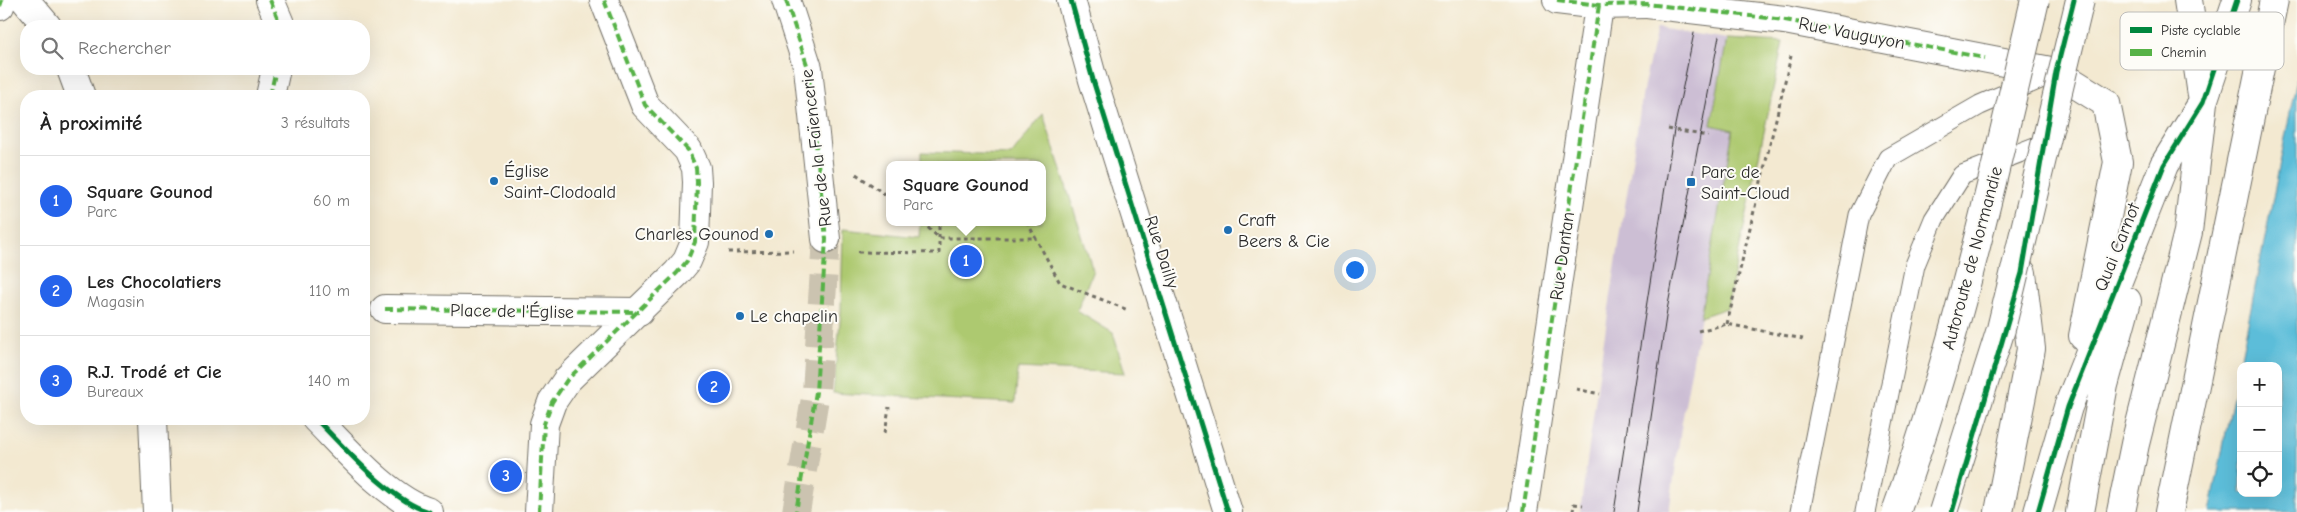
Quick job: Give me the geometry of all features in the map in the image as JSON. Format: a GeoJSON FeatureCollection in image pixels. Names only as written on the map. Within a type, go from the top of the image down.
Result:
{"type":"FeatureCollection","features":[{"type":"Feature","properties":{"kind":"main road"},"geometry":{"type":"LineString","coordinates":[[0,6],[2,0]]}},
{"type":"Feature","properties":{"kind":"main road"},"geometry":{"type":"LineString","coordinates":[[24,0],[42,20]]}},
{"type":"Feature","properties":{"kind":"main road"},"geometry":{"type":"LineString","coordinates":[[270,0],[278,20]]}},
{"type":"Feature","properties":{"kind":"main road"},"geometry":{"type":"LineString","coordinates":[[539,512],[544,424],[552,402],[567,380],[677,273],[692,252],[697,231],[698,182],[693,158],[688,150],[645,105],[604,0]]}},
{"type":"Feature","properties":{"kind":"main road","name":"Rue de la Faïencerie"},"geometry":{"type":"LineString","coordinates":[[786,0],[808,68],[826,239]]}},
{"type":"Feature","properties":{"kind":"main road","name":"Rue Dailly"},"geometry":{"type":"LineString","coordinates":[[1071,0],[1093,80],[1228,512]]}},
{"type":"Feature","properties":{"kind":"main road","name":"Rue Vauguyon"},"geometry":{"type":"LineString","coordinates":[[1557,0],[1647,4],[1785,20],[2056,72]]}},
{"type":"Feature","properties":{"kind":"main road","name":"Autoroute de Normandie"},"geometry":{"type":"LineString","coordinates":[[1896,512],[1917,454],[1959,317],[2035,0]]}},
{"type":"Feature","properties":{"kind":"main road"},"geometry":{"type":"LineString","coordinates":[[1952,512],[2022,273],[2056,72],[2074,0]]}},
{"type":"Feature","properties":{"kind":"main road"},"geometry":{"type":"LineString","coordinates":[[1943,512],[2001,328],[2080,0]]}},
{"type":"Feature","properties":{"kind":"main road","name":"Quai Carnot"},"geometry":{"type":"LineString","coordinates":[[2233,12],[2237,0]]}},
{"type":"Feature","properties":{"kind":"main road","name":"Rue Dantan"},"geometry":{"type":"LineString","coordinates":[[1524,512],[1600,3]]}},
{"type":"Feature","properties":{"kind":"main road","name":"Quai Carnot"},"geometry":{"type":"LineString","coordinates":[[2038,512],[2068,407],[2164,165],[2203,102],[2198,70]]}},
{"type":"Feature","properties":{"kind":"main road","name":"Quai Carnot"},"geometry":{"type":"LineString","coordinates":[[2121,512],[2135,444],[2188,232],[2203,102],[2214,70]]}},
{"type":"Feature","properties":{"kind":"main road"},"geometry":{"type":"LineString","coordinates":[[2169,512],[2260,70]]}},
{"type":"Feature","properties":{"kind":"main road"},"geometry":{"type":"LineString","coordinates":[[2056,72],[2106,103],[2118,162],[2068,407]]}},
{"type":"Feature","properties":{"kind":"main road"},"geometry":{"type":"LineString","coordinates":[[73,75],[79,90]]}},
{"type":"Feature","properties":{"kind":"main road"},"geometry":{"type":"LineString","coordinates":[[271,90],[275,75]]}},
{"type":"Feature","properties":{"kind":"main road","name":"Quai Carnot"},"geometry":{"type":"LineString","coordinates":[[2080,512],[2104,385],[2164,165]]}},
{"type":"Feature","properties":{"kind":"main road"},"geometry":{"type":"LineString","coordinates":[[1998,512],[2031,349],[2022,273]]}},
{"type":"Feature","properties":{"kind":"main road","name":"Place de l'Église"},"geometry":{"type":"LineString","coordinates":[[385,309],[639,312]]}},
{"type":"Feature","properties":{"kind":"main road"},"geometry":{"type":"LineString","coordinates":[[153,425],[157,512]]}},
{"type":"Feature","properties":{"kind":"main road"},"geometry":{"type":"LineString","coordinates":[[322,425],[384,485],[407,502],[429,512]]}},
{"type":"Feature","properties":{"kind":"lane"},"geometry":{"type":"LineString","coordinates":[[1800,512],[1859,215],[1888,158],[1980,105],[2056,72]]}},
{"type":"Feature","properties":{"kind":"lane"},"geometry":{"type":"LineString","coordinates":[[1865,512],[1915,265],[1934,219],[1962,175],[2045,143]]}},
{"type":"Feature","properties":{"kind":"path"},"geometry":{"type":"LineString","coordinates":[[1727,324],[1789,65]]}},
{"type":"Feature","properties":{"kind":"path"},"geometry":{"type":"LineString","coordinates":[[1668,129],[1708,136]]}},
{"type":"Feature","properties":{"kind":"path"},"geometry":{"type":"LineString","coordinates":[[926,226],[939,238],[1036,238]]}},
{"type":"Feature","properties":{"kind":"path"},"geometry":{"type":"LineString","coordinates":[[852,252],[939,253],[939,226]]}},
{"type":"Feature","properties":{"kind":"path"},"geometry":{"type":"LineString","coordinates":[[1029,226],[1060,283],[1171,326]]}},
{"type":"Feature","properties":{"kind":"path"},"geometry":{"type":"LineString","coordinates":[[760,252],[795,251]]}},
{"type":"Feature","properties":{"kind":"path"},"geometry":{"type":"LineString","coordinates":[[1698,331],[1727,324],[1833,344]]}},
{"type":"Feature","properties":{"kind":"path"},"geometry":{"type":"LineString","coordinates":[[885,433],[889,407]]}},
{"type":"Feature","properties":{"kind":"path"},"geometry":{"type":"LineString","coordinates":[[1573,512],[1574,504],[1583,505]]}},
{"type":"Feature","properties":{"kind":"shaded area"},"geometry":{"type":"Polygon","coordinates":[[[1657,28],[1727,39],[1711,125],[1734,129],[1682,422],[1669,512],[1580,512],[1603,346],[1644,85],[1657,28]]]}},
{"type":"Feature","properties":{"kind":"green space"},"geometry":{"type":"Polygon","coordinates":[[[1727,39],[1783,42],[1727,308],[1700,317],[1733,130],[1711,125],[1727,39]]]}},
{"type":"Feature","properties":{"kind":"green space"},"geometry":{"type":"Polygon","coordinates":[[[1043,114],[1093,270],[1077,311],[1113,333],[1125,373],[1018,368],[1015,403],[833,393],[841,312],[843,229],[919,237],[920,226],[1046,226],[1046,161],[922,161],[922,152],[1011,155],[1043,114]]]}},
{"type":"Feature","properties":{"kind":"water"},"geometry":{"type":"Polygon","coordinates":[[[2297,78],[2297,512],[2210,512],[2237,377],[2237,497],[2282,497],[2282,362],[2240,362],[2297,78]]]}},
{"type":"Feature","properties":{"kind":"tunnel"},"geometry":{"type":"LineString","coordinates":[[796,512],[816,392],[826,239]]}},
{"type":"Feature","properties":{"kind":"tram line"},"geometry":{"type":"LineString","coordinates":[[1614,512],[1674,130],[1694,33]]}},
{"type":"Feature","properties":{"kind":"tram line"},"geometry":{"type":"LineString","coordinates":[[1637,512],[1667,310],[1719,36]]}},
{"type":"Feature","properties":{"kind":"marked path"},"geometry":{"type":"LineString","coordinates":[[0,6],[2,0]]}},
{"type":"Feature","properties":{"kind":"marked path"},"geometry":{"type":"LineString","coordinates":[[270,0],[278,20]]}},
{"type":"Feature","properties":{"kind":"marked path"},"geometry":{"type":"LineString","coordinates":[[539,512],[544,424],[552,402],[567,380],[677,273],[687,261],[695,242],[696,168],[688,150],[645,105],[604,0]]}},
{"type":"Feature","properties":{"kind":"marked path"},"geometry":{"type":"LineString","coordinates":[[786,0],[808,68],[826,239],[816,392],[796,512]]}},
{"type":"Feature","properties":{"kind":"marked path"},"geometry":{"type":"LineString","coordinates":[[1557,0],[1599,5],[1647,4],[1785,20],[1985,58]]}},
{"type":"Feature","properties":{"kind":"marked path"},"geometry":{"type":"LineString","coordinates":[[1523,512],[1599,5]]}},
{"type":"Feature","properties":{"kind":"marked path"},"geometry":{"type":"LineString","coordinates":[[271,90],[275,75]]}},
{"type":"Feature","properties":{"kind":"marked path"},"geometry":{"type":"LineString","coordinates":[[385,309],[639,312]]}},
{"type":"Feature","properties":{"kind":"cycle path"},"geometry":{"type":"LineString","coordinates":[[1071,0],[1093,80],[1228,512]]}},
{"type":"Feature","properties":{"kind":"cycle path"},"geometry":{"type":"LineString","coordinates":[[1952,512],[2022,273],[2056,72],[2074,0]]}},
{"type":"Feature","properties":{"kind":"cycle path"},"geometry":{"type":"LineString","coordinates":[[2233,12],[2237,0]]}},
{"type":"Feature","properties":{"kind":"cycle path"},"geometry":{"type":"LineString","coordinates":[[2038,512],[2068,407],[2164,165],[2203,102],[2214,70]]}},
{"type":"Feature","properties":{"kind":"cycle path"},"geometry":{"type":"LineString","coordinates":[[322,425],[383,485],[414,506],[429,512]]}},
{"type":"Feature","properties":{"kind":"place","name":"Église Saint-Clodoald"},"geometry":{"type":"Point","coordinates":[494,181]}},
{"type":"Feature","properties":{"kind":"place","name":"Parc de Saint-Cloud"},"geometry":{"type":"Point","coordinates":[1691,182]}},
{"type":"Feature","properties":{"kind":"place","name":"Craft Beers & Cie"},"geometry":{"type":"Point","coordinates":[1228,230]}},
{"type":"Feature","properties":{"kind":"place","name":"Charles Gounod"},"geometry":{"type":"Point","coordinates":[769,234]}},
{"type":"Feature","properties":{"kind":"place","name":"Square Gounod"},"geometry":{"type":"Point","coordinates":[966,261]}},
{"type":"Feature","properties":{"kind":"place","name":"Le chapelin"},"geometry":{"type":"Point","coordinates":[740,316]}},
{"type":"Feature","properties":{"kind":"place","name":"Les Chocolatiers"},"geometry":{"type":"Point","coordinates":[714,387]}},
{"type":"Feature","properties":{"kind":"place","name":"R.J. Trodé et Cie"},"geometry":{"type":"Point","coordinates":[506,476]}}]}
